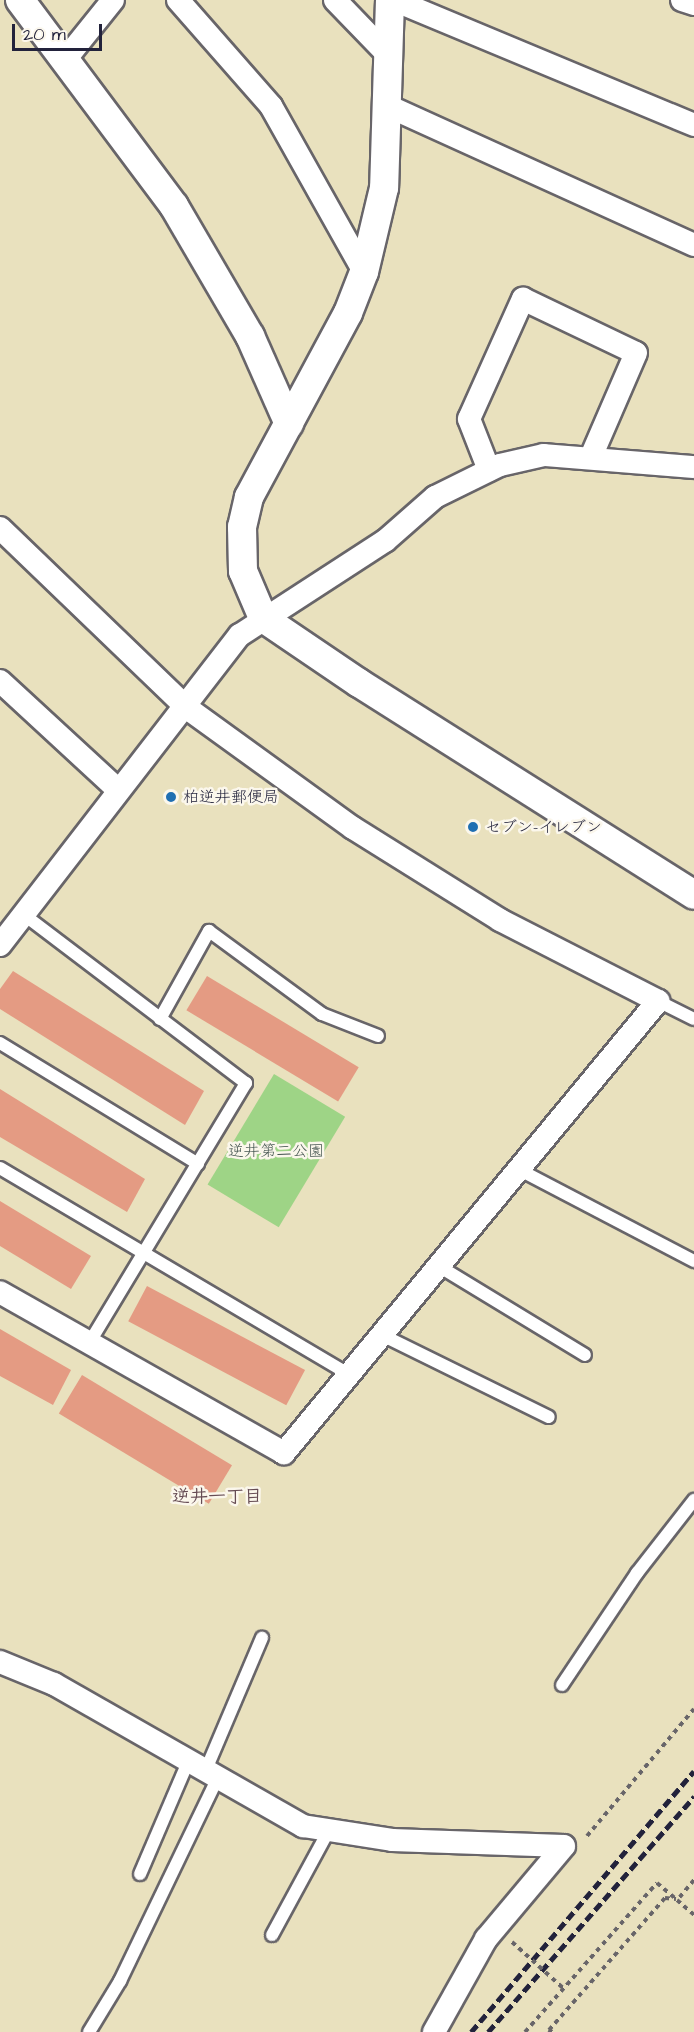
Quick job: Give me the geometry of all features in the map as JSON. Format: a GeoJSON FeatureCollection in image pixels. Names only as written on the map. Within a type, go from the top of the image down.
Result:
{"type":"FeatureCollection","features":[{"type":"Feature","properties":{"kind":"street"},"geometry":{"type":"LineString","coordinates":[[20,0],[174,207],[250,336],[290,424]]}},
{"type":"Feature","properties":{"kind":"street"},"geometry":{"type":"LineString","coordinates":[[64,61],[113,0]]}},
{"type":"Feature","properties":{"kind":"street"},"geometry":{"type":"LineString","coordinates":[[178,0],[271,106],[364,272]]}},
{"type":"Feature","properties":{"kind":"street"},"geometry":{"type":"LineString","coordinates":[[335,0],[389,56]]}},
{"type":"Feature","properties":{"kind":"street"},"geometry":{"type":"LineString","coordinates":[[694,125],[392,0],[389,56],[390,107],[384,188],[364,272],[348,313],[249,497],[242,527],[243,571],[263,618],[359,684],[694,895]]}},
{"type":"Feature","properties":{"kind":"street"},"geometry":{"type":"LineString","coordinates":[[682,0],[694,4]]}},
{"type":"Feature","properties":{"kind":"street"},"geometry":{"type":"LineString","coordinates":[[390,107],[694,245]]}},
{"type":"Feature","properties":{"kind":"street"},"geometry":{"type":"LineString","coordinates":[[489,470],[469,419],[523,299],[636,353],[591,457]]}},
{"type":"Feature","properties":{"kind":"street"},"geometry":{"type":"LineString","coordinates":[[0,945],[118,790],[187,708],[240,635],[385,541],[435,497],[489,470],[544,455],[591,457],[638,465],[694,467]]}},
{"type":"Feature","properties":{"kind":"street"},"geometry":{"type":"LineString","coordinates":[[0,528],[187,708],[382,847],[500,920],[658,1001],[437,1265],[284,1453],[0,1292]]}},
{"type":"Feature","properties":{"kind":"street"},"geometry":{"type":"LineString","coordinates":[[0,681],[118,790]]}},
{"type":"Feature","properties":{"kind":"street"},"geometry":{"type":"LineString","coordinates":[[0,1662],[54,1684],[303,1826],[392,1840],[564,1846]]}},
{"type":"Feature","properties":{"kind":"street"},"geometry":{"type":"LineString","coordinates":[[434,2032],[486,1939],[564,1846]]}},
{"type":"Feature","properties":{"kind":"lane"},"geometry":{"type":"LineString","coordinates":[[23,914],[246,1083],[145,1254],[89,1343]]}},
{"type":"Feature","properties":{"kind":"lane"},"geometry":{"type":"LineString","coordinates":[[160,1018],[209,931],[322,1014],[378,1036]]}},
{"type":"Feature","properties":{"kind":"lane"},"geometry":{"type":"LineString","coordinates":[[658,1001],[694,1018]]}},
{"type":"Feature","properties":{"kind":"lane"},"geometry":{"type":"LineString","coordinates":[[0,1043],[198,1164]]}},
{"type":"Feature","properties":{"kind":"lane"},"geometry":{"type":"LineString","coordinates":[[0,1168],[348,1374]]}},
{"type":"Feature","properties":{"kind":"lane"},"geometry":{"type":"LineString","coordinates":[[518,1169],[694,1261]]}},
{"type":"Feature","properties":{"kind":"lane"},"geometry":{"type":"LineString","coordinates":[[437,1265],[585,1354]]}},
{"type":"Feature","properties":{"kind":"lane"},"geometry":{"type":"LineString","coordinates":[[380,1334],[549,1417]]}},
{"type":"Feature","properties":{"kind":"lane"},"geometry":{"type":"LineString","coordinates":[[562,1685],[637,1573],[694,1500]]}},
{"type":"Feature","properties":{"kind":"lane"},"geometry":{"type":"LineString","coordinates":[[88,2032],[120,1981],[203,1771],[262,1638]]}},
{"type":"Feature","properties":{"kind":"lane"},"geometry":{"type":"LineString","coordinates":[[140,1874],[203,1771]]}},
{"type":"Feature","properties":{"kind":"lane"},"geometry":{"type":"LineString","coordinates":[[272,1935],[329,1830]]}},
{"type":"Feature","properties":{"kind":"path"},"geometry":{"type":"LineString","coordinates":[[564,1846],[589,1835],[694,1708]]}},
{"type":"Feature","properties":{"kind":"path"},"geometry":{"type":"LineString","coordinates":[[677,1899],[694,1880]]}},
{"type":"Feature","properties":{"kind":"path"},"geometry":{"type":"LineString","coordinates":[[525,2032],[657,1883],[694,1915]]}},
{"type":"Feature","properties":{"kind":"path"},"geometry":{"type":"LineString","coordinates":[[552,2032],[549,2030],[666,1898],[677,1899]]}},
{"type":"Feature","properties":{"kind":"path"},"geometry":{"type":"LineString","coordinates":[[512,1942],[563,1988]]}},
{"type":"Feature","properties":{"kind":"green space","name":"逆井第二公園"},"geometry":{"type":"Polygon","coordinates":[[[274,1074],[345,1117],[279,1227],[208,1185],[274,1074]]]}},
{"type":"Feature","properties":{"kind":"building"},"geometry":{"type":"Polygon","coordinates":[[[13,971],[204,1091],[185,1125],[0,1009],[0,989],[13,971]]]}},
{"type":"Feature","properties":{"kind":"building"},"geometry":{"type":"Polygon","coordinates":[[[207,976],[359,1067],[338,1101],[186,1010],[207,976]]]}},
{"type":"Feature","properties":{"kind":"building"},"geometry":{"type":"Polygon","coordinates":[[[0,1089],[145,1179],[127,1212],[0,1137],[0,1089]]]}},
{"type":"Feature","properties":{"kind":"building"},"geometry":{"type":"Polygon","coordinates":[[[0,1201],[91,1256],[71,1289],[0,1246],[0,1201]]]}},
{"type":"Feature","properties":{"kind":"building"},"geometry":{"type":"Polygon","coordinates":[[[147,1286],[305,1370],[286,1405],[128,1321],[147,1286]]]}},
{"type":"Feature","properties":{"kind":"building"},"geometry":{"type":"Polygon","coordinates":[[[0,1329],[71,1370],[53,1405],[0,1376],[0,1329]]]}},
{"type":"Feature","properties":{"kind":"building"},"geometry":{"type":"Polygon","coordinates":[[[82,1375],[232,1465],[209,1504],[59,1414],[82,1375]]]}},
{"type":"Feature","properties":{"kind":"railway"},"geometry":{"type":"LineString","coordinates":[[471,2032],[694,1771]]}},
{"type":"Feature","properties":{"kind":"railway"},"geometry":{"type":"LineString","coordinates":[[488,2032],[694,1797]]}},
{"type":"Feature","properties":{"kind":"place","name":"柏逆井郵便局"},"geometry":{"type":"Point","coordinates":[171,797]}},
{"type":"Feature","properties":{"kind":"place","name":"セブン-イレブン"},"geometry":{"type":"Point","coordinates":[473,827]}},
{"type":"Feature","properties":{"kind":"district","name":"逆井一丁目"},"geometry":{"type":"Point","coordinates":[217,1497]}}]}
